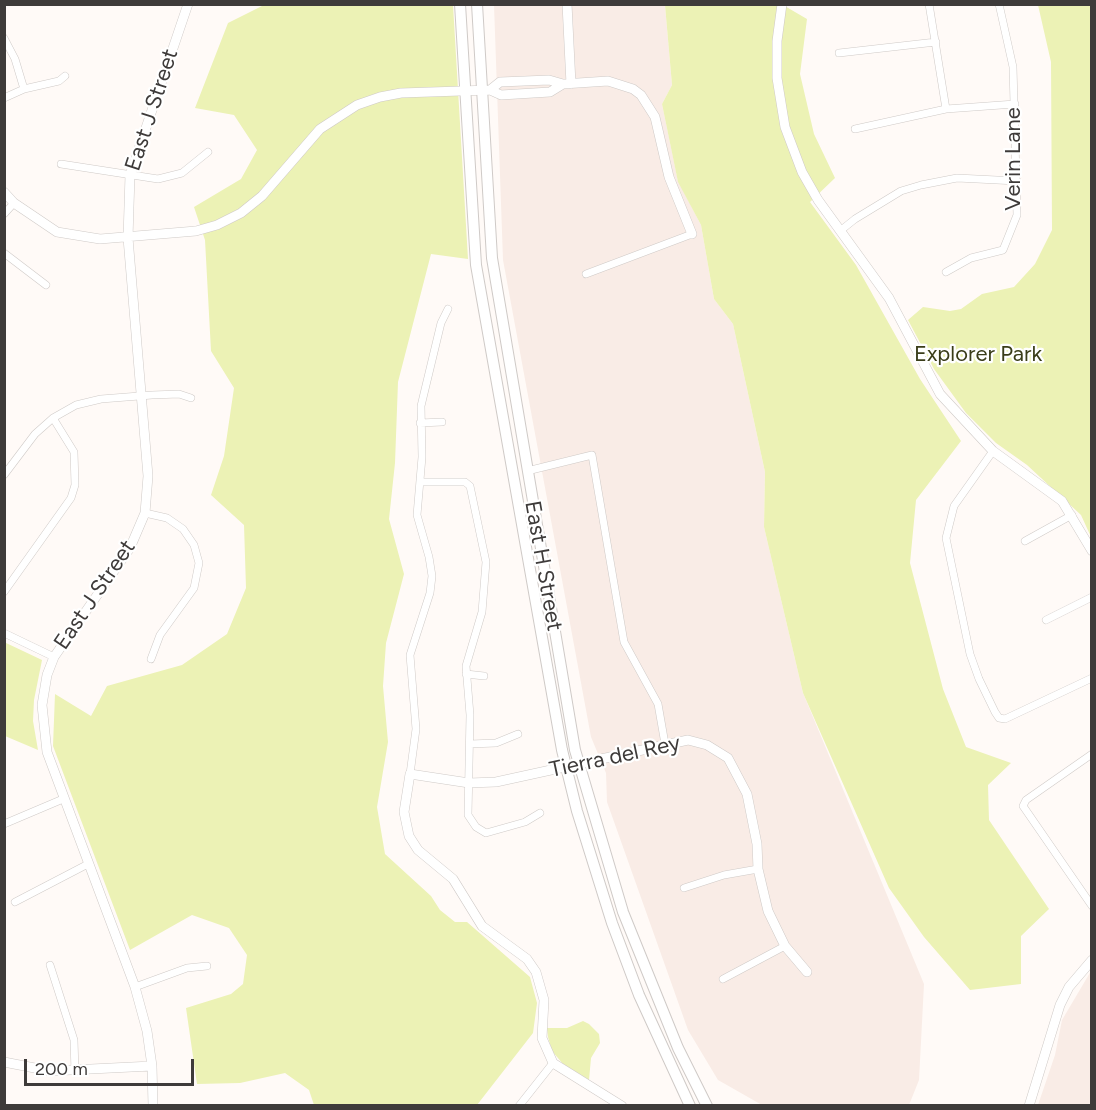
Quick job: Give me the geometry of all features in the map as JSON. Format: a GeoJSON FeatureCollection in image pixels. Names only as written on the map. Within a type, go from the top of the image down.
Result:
{"type":"FeatureCollection","features":[{"type":"Feature","properties":{"kind":"main road","name":"East H Street"},"geometry":{"type":"LineString","coordinates":[[460,4],[476,266],[566,767],[612,923],[664,1053],[690,1106]]}},
{"type":"Feature","properties":{"kind":"main road","name":"East H Street"},"geometry":{"type":"LineString","coordinates":[[477,4],[486,90],[492,258],[578,764],[623,912],[678,1048],[707,1106]]}},
{"type":"Feature","properties":{"kind":"main road"},"geometry":{"type":"LineString","coordinates":[[506,442],[511,445],[518,469],[527,471]]}},
{"type":"Feature","properties":{"kind":"street","name":"East J Street"},"geometry":{"type":"LineString","coordinates":[[153,1106],[152,1066],[147,1031],[135,987],[46,752],[42,719],[45,684],[54,657],[130,548],[145,513],[148,476],[128,238],[130,175],[188,4]]}},
{"type":"Feature","properties":{"kind":"street"},"geometry":{"type":"LineString","coordinates":[[567,4],[567,84]]}},
{"type":"Feature","properties":{"kind":"street"},"geometry":{"type":"LineString","coordinates":[[782,4],[777,41],[777,78],[785,127],[802,172],[840,231],[889,298],[940,394],[993,451],[1062,501],[1092,551]]}},
{"type":"Feature","properties":{"kind":"street"},"geometry":{"type":"LineString","coordinates":[[929,4],[946,109]]}},
{"type":"Feature","properties":{"kind":"street","name":"Verin Lane"},"geometry":{"type":"LineString","coordinates":[[946,272],[971,258],[1003,250],[1017,215],[1013,67],[999,4]]}},
{"type":"Feature","properties":{"kind":"street"},"geometry":{"type":"LineString","coordinates":[[4,38],[15,59],[24,89]]}},
{"type":"Feature","properties":{"kind":"street"},"geometry":{"type":"LineString","coordinates":[[839,53],[936,42]]}},
{"type":"Feature","properties":{"kind":"street"},"geometry":{"type":"LineString","coordinates":[[4,98],[24,89],[58,81],[65,76]]}},
{"type":"Feature","properties":{"kind":"street"},"geometry":{"type":"LineString","coordinates":[[4,192],[14,203],[57,232],[87,238],[128,238],[196,231],[217,225],[241,213],[262,196],[320,129],[357,105],[397,94],[486,90],[500,82],[549,80],[567,84],[619,83],[641,95],[655,117],[669,177],[692,234],[586,274]]}},
{"type":"Feature","properties":{"kind":"street"},"geometry":{"type":"LineString","coordinates":[[855,129],[946,109],[1015,104]]}},
{"type":"Feature","properties":{"kind":"street"},"geometry":{"type":"LineString","coordinates":[[61,164],[143,178],[170,177],[192,168],[208,152]]}},
{"type":"Feature","properties":{"kind":"street"},"geometry":{"type":"LineString","coordinates":[[840,231],[855,219],[901,191],[923,184],[957,178],[1017,181]]}},
{"type":"Feature","properties":{"kind":"street"},"geometry":{"type":"LineString","coordinates":[[4,214],[14,203]]}},
{"type":"Feature","properties":{"kind":"street"},"geometry":{"type":"LineString","coordinates":[[4,253],[46,285]]}},
{"type":"Feature","properties":{"kind":"street"},"geometry":{"type":"LineString","coordinates":[[448,309],[441,323],[422,400],[420,423],[418,519],[432,576],[410,655],[416,729],[404,812],[409,836],[418,850],[453,879],[482,926],[527,959],[536,972],[544,1000],[542,1038],[553,1063],[622,1106]]}},
{"type":"Feature","properties":{"kind":"street"},"geometry":{"type":"LineString","coordinates":[[4,475],[35,434],[53,418],[88,401],[179,394],[191,398]]}},
{"type":"Feature","properties":{"kind":"street"},"geometry":{"type":"LineString","coordinates":[[4,592],[71,498],[74,489],[77,471],[74,452],[53,418]]}},
{"type":"Feature","properties":{"kind":"street"},"geometry":{"type":"LineString","coordinates":[[420,423],[442,422]]}},
{"type":"Feature","properties":{"kind":"street"},"geometry":{"type":"LineString","coordinates":[[993,451],[954,506],[947,525],[946,544],[972,661],[999,718],[1009,719],[1092,678]]}},
{"type":"Feature","properties":{"kind":"street"},"geometry":{"type":"LineString","coordinates":[[527,471],[592,455],[624,642],[657,704],[665,744]]}},
{"type":"Feature","properties":{"kind":"street"},"geometry":{"type":"LineString","coordinates":[[420,482],[465,482],[470,486],[487,573],[482,612],[468,659],[466,674],[470,744],[468,815],[472,824],[483,831],[525,822],[540,813]]}},
{"type":"Feature","properties":{"kind":"street"},"geometry":{"type":"LineString","coordinates":[[145,513],[167,518],[183,529],[194,545],[199,563],[194,588],[160,636],[151,659]]}},
{"type":"Feature","properties":{"kind":"street"},"geometry":{"type":"LineString","coordinates":[[1025,541],[1072,515]]}},
{"type":"Feature","properties":{"kind":"street"},"geometry":{"type":"LineString","coordinates":[[1046,620],[1092,597]]}},
{"type":"Feature","properties":{"kind":"street"},"geometry":{"type":"LineString","coordinates":[[4,633],[54,657]]}},
{"type":"Feature","properties":{"kind":"street"},"geometry":{"type":"LineString","coordinates":[[466,674],[484,676]]}},
{"type":"Feature","properties":{"kind":"street"},"geometry":{"type":"LineString","coordinates":[[470,744],[496,743],[518,734]]}},
{"type":"Feature","properties":{"kind":"street","name":"Tierra del Rey"},"geometry":{"type":"LineString","coordinates":[[410,774],[469,783],[496,782],[665,744],[688,740],[707,745],[728,758],[736,770],[751,807],[758,869],[768,911],[785,946],[807,972]]}},
{"type":"Feature","properties":{"kind":"street"},"geometry":{"type":"LineString","coordinates":[[1092,754],[1026,800],[1023,806],[1092,906]]}},
{"type":"Feature","properties":{"kind":"street"},"geometry":{"type":"LineString","coordinates":[[4,824],[63,799]]}},
{"type":"Feature","properties":{"kind":"street"},"geometry":{"type":"LineString","coordinates":[[15,902],[88,864]]}},
{"type":"Feature","properties":{"kind":"street"},"geometry":{"type":"LineString","coordinates":[[684,888],[724,875],[758,869]]}},
{"type":"Feature","properties":{"kind":"street"},"geometry":{"type":"LineString","coordinates":[[723,979],[785,946]]}},
{"type":"Feature","properties":{"kind":"street"},"geometry":{"type":"LineString","coordinates":[[1029,1106],[1060,1005],[1069,987],[1092,960]]}},
{"type":"Feature","properties":{"kind":"street"},"geometry":{"type":"LineString","coordinates":[[50,964],[74,1040],[75,1072]]}},
{"type":"Feature","properties":{"kind":"street"},"geometry":{"type":"LineString","coordinates":[[135,987],[187,968],[207,966]]}},
{"type":"Feature","properties":{"kind":"street"},"geometry":{"type":"LineString","coordinates":[[4,1062],[50,1071],[75,1072],[152,1066]]}},
{"type":"Feature","properties":{"kind":"street"},"geometry":{"type":"LineString","coordinates":[[519,1106],[543,1072],[553,1063]]}},
{"type":"Feature","properties":{"kind":"shaded area"},"geometry":{"type":"Polygon","coordinates":[[[494,5],[665,5],[672,85],[662,104],[678,181],[701,225],[714,299],[733,324],[765,472],[764,527],[803,693],[924,984],[919,1080],[909,1105],[762,1105],[718,1080],[688,1030],[607,802],[606,773],[591,737],[503,260],[494,5]]]}},
{"type":"Feature","properties":{"kind":"shaded area"},"geometry":{"type":"Polygon","coordinates":[[[1091,971],[1091,1105],[1038,1105],[1055,1055],[1062,1020],[1091,971]]]}},
{"type":"Feature","properties":{"kind":"green space"},"geometry":{"type":"Polygon","coordinates":[[[264,5],[453,5],[468,259],[431,254],[398,382],[395,463],[389,519],[404,574],[386,643],[383,686],[388,742],[377,807],[385,854],[431,896],[440,910],[455,922],[467,922],[530,977],[537,1003],[533,1033],[477,1105],[314,1105],[309,1090],[285,1073],[240,1083],[197,1084],[186,1008],[231,994],[243,984],[247,955],[229,928],[192,915],[130,950],[53,746],[55,694],[91,716],[107,686],[182,665],[227,634],[246,588],[244,525],[211,495],[224,456],[234,388],[211,351],[205,240],[194,207],[241,179],[257,150],[234,115],[195,108],[228,23],[264,5]]]}},
{"type":"Feature","properties":{"kind":"green space"},"geometry":{"type":"Polygon","coordinates":[[[665,5],[783,5],[807,19],[800,74],[814,134],[835,178],[810,202],[856,265],[920,379],[961,441],[916,500],[910,563],[943,689],[966,747],[1011,763],[988,785],[989,820],[1049,909],[1021,936],[1021,984],[970,990],[924,937],[889,888],[803,693],[764,527],[765,472],[733,324],[714,299],[701,225],[678,182],[662,104],[672,85],[665,5]]]}},
{"type":"Feature","properties":{"kind":"green space","name":"Explorer Park"},"geometry":{"type":"Polygon","coordinates":[[[1038,5],[1091,5],[1091,537],[1081,515],[1027,465],[996,443],[966,413],[934,369],[908,320],[923,307],[950,311],[961,309],[982,294],[1014,287],[1035,264],[1052,230],[1051,62],[1038,5]]]}},
{"type":"Feature","properties":{"kind":"green space"},"geometry":{"type":"Polygon","coordinates":[[[4,642],[42,660],[34,700],[33,721],[38,750],[5,736],[4,642]]]}},
{"type":"Feature","properties":{"kind":"green space"},"geometry":{"type":"Polygon","coordinates":[[[583,1021],[599,1034],[600,1043],[591,1058],[589,1080],[563,1064],[552,1051],[547,1028],[567,1028],[583,1021]]]}}]}
